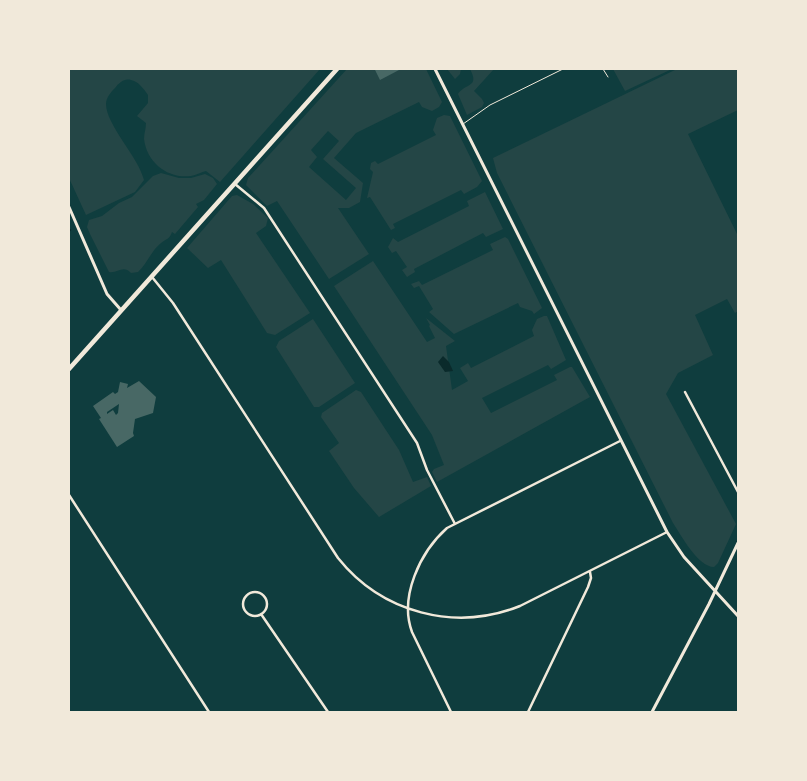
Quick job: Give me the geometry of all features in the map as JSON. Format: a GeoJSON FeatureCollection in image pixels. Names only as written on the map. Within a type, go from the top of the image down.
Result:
{"type":"FeatureCollection","features":[{"type":"Feature","properties":{"kind":"main road"},"geometry":{"type":"LineString","coordinates":[[69,369],[336,69]]}},
{"type":"Feature","properties":{"kind":"street"},"geometry":{"type":"LineString","coordinates":[[435,69],[667,532],[684,557],[738,616]]}},
{"type":"Feature","properties":{"kind":"street"},"geometry":{"type":"LineString","coordinates":[[234,183],[264,208],[388,396],[417,443],[427,470],[455,524]]}},
{"type":"Feature","properties":{"kind":"street"},"geometry":{"type":"LineString","coordinates":[[69,207],[107,294],[121,310]]}},
{"type":"Feature","properties":{"kind":"street"},"geometry":{"type":"LineString","coordinates":[[151,276],[163,288],[173,303],[338,558],[350,572],[367,586],[378,594],[408,609],[431,615],[452,617],[500,614],[590,572],[667,532]]}},
{"type":"Feature","properties":{"kind":"street"},"geometry":{"type":"LineString","coordinates":[[685,392],[738,492]]}},
{"type":"Feature","properties":{"kind":"street"},"geometry":{"type":"LineString","coordinates":[[451,712],[412,632],[408,609],[409,592],[426,552],[438,536],[455,524],[620,441]]}},
{"type":"Feature","properties":{"kind":"street"},"geometry":{"type":"LineString","coordinates":[[69,495],[209,712]]}},
{"type":"Feature","properties":{"kind":"street"},"geometry":{"type":"LineString","coordinates":[[652,712],[715,592],[738,543]]}},
{"type":"Feature","properties":{"kind":"street"},"geometry":{"type":"LineString","coordinates":[[528,712],[588,587],[591,578],[590,572]]}},
{"type":"Feature","properties":{"kind":"street"},"geometry":{"type":"LineString","coordinates":[[255,592],[265,597],[266,608],[261,614],[258,616],[250,615],[244,609],[244,601],[248,594],[255,592]]}},
{"type":"Feature","properties":{"kind":"street"},"geometry":{"type":"LineString","coordinates":[[261,614],[328,712]]}},
{"type":"Feature","properties":{"kind":"lane"},"geometry":{"type":"LineString","coordinates":[[463,124],[490,105],[563,69]]}},
{"type":"Feature","properties":{"kind":"lane"},"geometry":{"type":"LineString","coordinates":[[604,69],[608,77]]}},
{"type":"Feature","properties":{"kind":"shaded area"},"geometry":{"type":"Polygon","coordinates":[[[69,69],[320,69],[220,182],[206,171],[191,176],[174,175],[160,168],[154,162],[149,155],[144,139],[146,123],[137,116],[148,103],[148,95],[136,82],[122,81],[108,97],[106,104],[107,112],[116,131],[136,161],[144,180],[135,192],[86,215],[69,178],[69,69]]]}},
{"type":"Feature","properties":{"kind":"shaded area"},"geometry":{"type":"Polygon","coordinates":[[[347,69],[375,70],[380,79],[401,69],[426,69],[442,102],[439,107],[432,111],[422,107],[419,102],[356,133],[334,158],[363,183],[360,202],[349,208],[338,208],[369,254],[329,279],[277,201],[267,206],[246,185],[248,178],[347,69]],[[328,131],[311,150],[317,157],[309,167],[346,200],[356,188],[323,159],[339,141],[328,131]]]}},
{"type":"Feature","properties":{"kind":"shaded area"},"geometry":{"type":"Polygon","coordinates":[[[447,69],[461,69],[460,74],[455,79],[447,69]]]}},
{"type":"Feature","properties":{"kind":"shaded area"},"geometry":{"type":"Polygon","coordinates":[[[470,69],[494,69],[474,91],[484,103],[482,107],[467,115],[458,94],[472,82],[473,75],[470,69]]]}},
{"type":"Feature","properties":{"kind":"shaded area"},"geometry":{"type":"Polygon","coordinates":[[[613,69],[672,69],[625,91],[613,69]]]}},
{"type":"Feature","properties":{"kind":"shaded area"},"geometry":{"type":"Polygon","coordinates":[[[677,69],[738,69],[738,110],[688,134],[738,236],[738,311],[735,313],[727,299],[695,315],[713,355],[678,373],[666,394],[736,524],[718,563],[714,567],[708,566],[696,556],[673,523],[497,173],[493,158],[677,69]]]}},
{"type":"Feature","properties":{"kind":"shaded area"},"geometry":{"type":"Polygon","coordinates":[[[444,115],[450,116],[482,181],[477,187],[464,194],[461,190],[393,224],[395,228],[391,230],[370,197],[367,198],[373,172],[370,169],[371,163],[375,161],[378,164],[436,135],[433,130],[437,118],[444,115]]]}},
{"type":"Feature","properties":{"kind":"shaded area"},"geometry":{"type":"Polygon","coordinates":[[[161,173],[179,178],[191,178],[205,174],[213,178],[217,184],[204,200],[196,204],[198,207],[175,234],[172,232],[169,238],[158,246],[138,272],[131,273],[123,269],[109,272],[87,227],[89,220],[102,216],[119,203],[132,197],[153,176],[161,173]]]}},
{"type":"Feature","properties":{"kind":"shaded area"},"geometry":{"type":"Polygon","coordinates":[[[485,192],[503,229],[486,237],[483,233],[414,269],[415,272],[407,277],[402,270],[407,267],[396,251],[392,253],[388,247],[393,238],[398,242],[469,206],[467,201],[485,192]]]}},
{"type":"Feature","properties":{"kind":"shaded area"},"geometry":{"type":"Polygon","coordinates":[[[237,195],[253,204],[268,218],[266,226],[256,233],[310,313],[275,335],[267,333],[221,260],[208,268],[187,248],[232,196],[237,195]]]}},
{"type":"Feature","properties":{"kind":"shaded area"},"geometry":{"type":"Polygon","coordinates":[[[505,237],[508,239],[542,308],[534,314],[532,311],[520,307],[518,303],[454,334],[429,312],[433,309],[419,286],[414,288],[411,284],[419,281],[422,285],[493,250],[490,244],[505,237]]]}},
{"type":"Feature","properties":{"kind":"shaded area"},"geometry":{"type":"Polygon","coordinates":[[[373,261],[427,342],[435,338],[426,318],[455,341],[446,346],[452,390],[468,381],[460,368],[468,363],[471,368],[534,336],[532,330],[537,319],[547,316],[566,360],[551,369],[548,365],[482,398],[491,413],[557,380],[554,375],[570,367],[572,367],[590,397],[437,482],[432,472],[434,469],[444,465],[432,435],[334,286],[373,261]]]}},
{"type":"Feature","properties":{"kind":"shaded area"},"geometry":{"type":"Polygon","coordinates":[[[313,319],[355,383],[319,407],[314,407],[276,347],[279,341],[313,319]]]}},
{"type":"Feature","properties":{"kind":"shaded area"},"geometry":{"type":"Polygon","coordinates":[[[443,356],[449,362],[453,371],[445,372],[438,362],[443,356]]]}},
{"type":"Feature","properties":{"kind":"shaded area"},"geometry":{"type":"Polygon","coordinates":[[[356,390],[361,392],[399,450],[413,482],[427,477],[431,486],[379,517],[354,488],[329,451],[339,443],[321,417],[322,413],[356,390]]]}},
{"type":"Feature","properties":{"kind":"building"},"geometry":{"type":"Polygon","coordinates":[[[401,69],[380,80],[375,70],[401,69]]]}},
{"type":"Feature","properties":{"kind":"building"},"geometry":{"type":"Polygon","coordinates":[[[139,381],[156,397],[153,413],[135,419],[134,436],[117,447],[93,406],[113,392],[115,394],[118,392],[120,382],[128,384],[127,388],[139,381]],[[119,404],[107,412],[107,414],[113,410],[116,415],[119,404]]]}}]}
